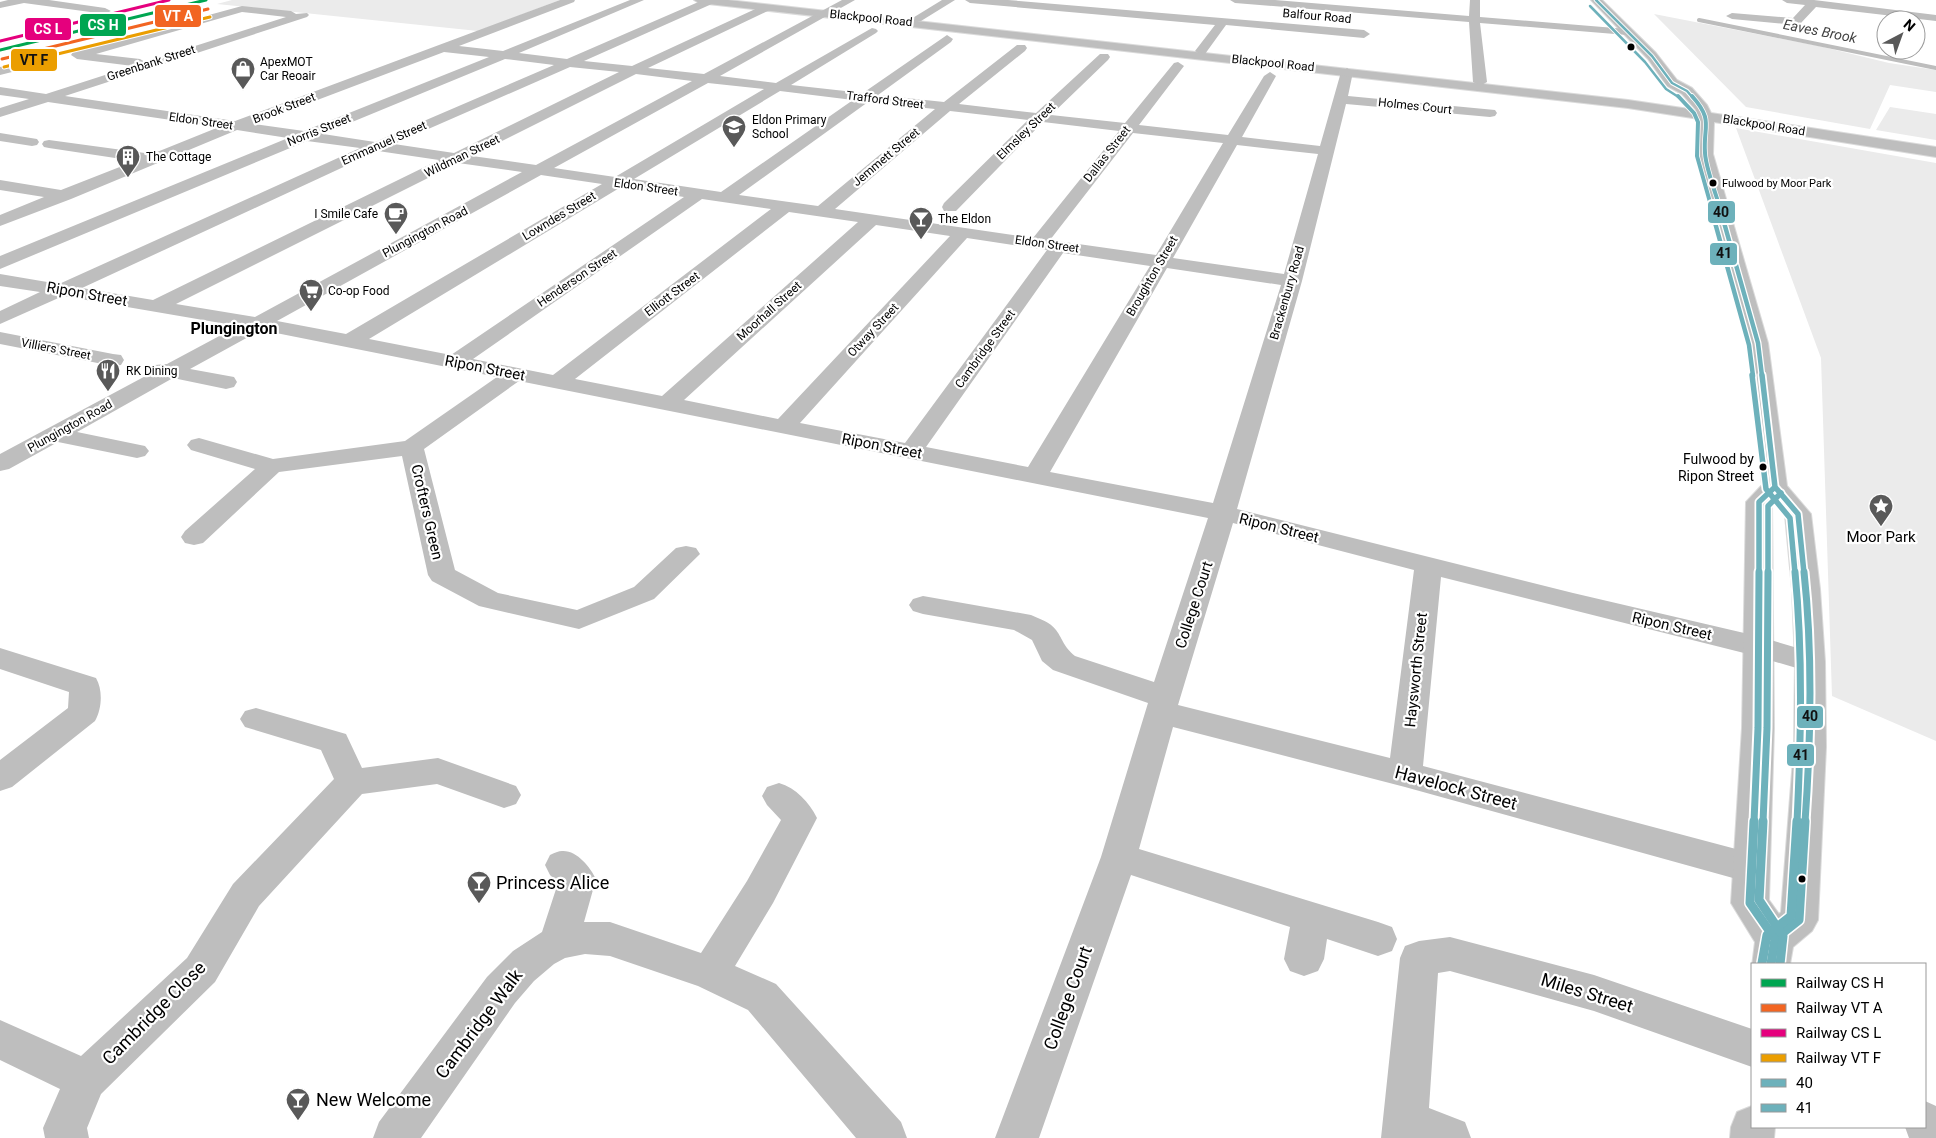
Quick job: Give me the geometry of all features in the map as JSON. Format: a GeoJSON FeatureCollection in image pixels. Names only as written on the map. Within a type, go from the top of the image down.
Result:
{"type":"FeatureCollection","features":[{"type":"Feature","properties":{"kind":"main road"},"geometry":{"type":"LineString","coordinates":[[0,5],[24,0],[78,7],[106,5]]}},
{"type":"Feature","properties":{"kind":"main road","name":"Brook Street"},"geometry":{"type":"LineString","coordinates":[[0,221],[235,126],[570,0]]}},
{"type":"Feature","properties":{"kind":"main road","name":"Blackpool Road"},"geometry":{"type":"LineString","coordinates":[[746,0],[1347,78],[1675,107]]}},
{"type":"Feature","properties":{"kind":"main road","name":"Plungington Road"},"geometry":{"type":"LineString","coordinates":[[0,464],[540,171],[850,0]]}},
{"type":"Feature","properties":{"kind":"main road"},"geometry":{"type":"LineString","coordinates":[[917,19],[950,0]]}},
{"type":"Feature","properties":{"kind":"main road","name":"Balfour Road"},"geometry":{"type":"LineString","coordinates":[[970,0],[1096,11],[1226,17],[1364,34]]}},
{"type":"Feature","properties":{"kind":"main road"},"geometry":{"type":"LineString","coordinates":[[1087,20],[1108,0]]}},
{"type":"Feature","properties":{"kind":"main road"},"geometry":{"type":"LineString","coordinates":[[1201,50],[1226,17],[1235,0],[1372,6],[1474,20],[1627,32]]}},
{"type":"Feature","properties":{"kind":"main road"},"geometry":{"type":"LineString","coordinates":[[1475,0],[1474,20],[1480,82]]}},
{"type":"Feature","properties":{"kind":"main road"},"geometry":{"type":"LineString","coordinates":[[1596,0],[1652,56],[1661,89],[1705,151],[1748,312],[1758,342],[1775,488],[1798,514],[1806,589],[1810,662],[1810,747],[1799,920],[1773,952],[1750,903],[1758,728],[1759,502],[1775,488]]}},
{"type":"Feature","properties":{"kind":"main road"},"geometry":{"type":"LineString","coordinates":[[1787,0],[1876,10]]}},
{"type":"Feature","properties":{"kind":"main road","name":"Norris Street"},"geometry":{"type":"LineString","coordinates":[[0,263],[302,136],[635,2]]}},
{"type":"Feature","properties":{"kind":"main road"},"geometry":{"type":"LineString","coordinates":[[1732,16],[1796,22],[1813,3]]}},
{"type":"Feature","properties":{"kind":"main road","name":"Blackpool Road"},"geometry":{"type":"LineString","coordinates":[[700,4],[830,11],[1201,50],[1347,78],[1480,82],[1612,96],[1767,125],[1936,152]]}},
{"type":"Feature","properties":{"kind":"main road","name":"Emmanuel Street"},"geometry":{"type":"LineString","coordinates":[[60,290],[375,147],[700,4]]}},
{"type":"Feature","properties":{"kind":"main road"},"geometry":{"type":"LineString","coordinates":[[1361,48],[1372,6]]}},
{"type":"Feature","properties":{"kind":"main road","name":"Wildman Street"},"geometry":{"type":"LineString","coordinates":[[156,306],[634,70],[768,7]]}},
{"type":"Feature","properties":{"kind":"main road","name":"Greenbank Street"},"geometry":{"type":"LineString","coordinates":[[0,113],[303,15],[242,9],[77,55],[148,64]]}},
{"type":"Feature","properties":{"kind":"main road","name":"Lowndes Street"},"geometry":{"type":"LineString","coordinates":[[350,341],[871,32]]}},
{"type":"Feature","properties":{"kind":"main road"},"geometry":{"type":"LineString","coordinates":[[724,198],[946,40]]}},
{"type":"Feature","properties":{"kind":"main road","name":"Trafford Street"},"geometry":{"type":"LineString","coordinates":[[444,48],[1327,151]]}},
{"type":"Feature","properties":{"kind":"main road","name":"Jemmett Street"},"geometry":{"type":"LineString","coordinates":[[822,211],[946,107],[1019,50]]}},
{"type":"Feature","properties":{"kind":"main road","name":"Elmsley Street"},"geometry":{"type":"LineString","coordinates":[[950,207],[1039,118],[1102,59]]}},
{"type":"Feature","properties":{"kind":"main road"},"geometry":{"type":"LineString","coordinates":[[0,71],[16,67]]}},
{"type":"Feature","properties":{"kind":"main road","name":"Dallas Street"},"geometry":{"type":"LineString","coordinates":[[1038,243],[1175,69]]}},
{"type":"Feature","properties":{"kind":"main road","name":"Holmes Court"},"geometry":{"type":"LineString","coordinates":[[1347,78],[1490,114]]}},
{"type":"Feature","properties":{"kind":"main road","name":"Brackenbury Road"},"geometry":{"type":"LineString","coordinates":[[1222,513],[1292,281],[1347,78]]}},
{"type":"Feature","properties":{"kind":"main road","name":"Broughton Street"},"geometry":{"type":"LineString","coordinates":[[1035,477],[1160,261],[1269,79]]}},
{"type":"Feature","properties":{"kind":"main road"},"geometry":{"type":"LineString","coordinates":[[1612,96],[1661,89],[1687,91],[1703,112],[1707,130],[1705,151]]}},
{"type":"Feature","properties":{"kind":"main road","name":"Eldon Street"},"geometry":{"type":"LineString","coordinates":[[0,91],[1292,281]]}},
{"type":"Feature","properties":{"kind":"main road","name":"Blackpool Road"},"geometry":{"type":"LineString","coordinates":[[1703,112],[1803,126],[1846,137]]}},
{"type":"Feature","properties":{"kind":"main road"},"geometry":{"type":"LineString","coordinates":[[1707,130],[1724,126],[1767,125]]}},
{"type":"Feature","properties":{"kind":"main road"},"geometry":{"type":"LineString","coordinates":[[0,137],[32,142]]}},
{"type":"Feature","properties":{"kind":"main road"},"geometry":{"type":"LineString","coordinates":[[50,144],[157,159]]}},
{"type":"Feature","properties":{"kind":"main road"},"geometry":{"type":"LineString","coordinates":[[0,185],[93,200]]}},
{"type":"Feature","properties":{"kind":"main road","name":"Henderson Street"},"geometry":{"type":"LineString","coordinates":[[455,362],[700,194]]}},
{"type":"Feature","properties":{"kind":"main road","name":"Elliott Street"},"geometry":{"type":"LineString","coordinates":[[557,382],[786,206]]}},
{"type":"Feature","properties":{"kind":"main road","name":"Moorhall Street"},"geometry":{"type":"LineString","coordinates":[[666,404],[872,219]]}},
{"type":"Feature","properties":{"kind":"main road","name":"Otway Street"},"geometry":{"type":"LineString","coordinates":[[783,427],[963,232]]}},
{"type":"Feature","properties":{"kind":"main road","name":"Cambridge Street"},"geometry":{"type":"LineString","coordinates":[[910,452],[1059,246]]}},
{"type":"Feature","properties":{"kind":"main road","name":"Ripon Street"},"geometry":{"type":"LineString","coordinates":[[0,280],[257,323],[1222,513],[1428,566],[1757,646],[1810,662]]}},
{"type":"Feature","properties":{"kind":"main road"},"geometry":{"type":"LineString","coordinates":[[0,318],[60,290]]}},
{"type":"Feature","properties":{"kind":"main road","name":"Villiers Street"},"geometry":{"type":"LineString","coordinates":[[0,338],[113,360]]}},
{"type":"Feature","properties":{"kind":"main road"},"geometry":{"type":"LineString","coordinates":[[146,367],[226,382]]}},
{"type":"Feature","properties":{"kind":"main road","name":"Crofters Green"},"geometry":{"type":"LineString","coordinates":[[199,445],[272,466],[412,447],[515,374]]}},
{"type":"Feature","properties":{"kind":"main road"},"geometry":{"type":"LineString","coordinates":[[54,434],[137,451]]}},
{"type":"Feature","properties":{"kind":"main road","name":"Crofters Green"},"geometry":{"type":"LineString","coordinates":[[412,447],[442,575],[489,600],[579,620],[644,593],[686,554]]}},
{"type":"Feature","properties":{"kind":"main road"},"geometry":{"type":"LineString","coordinates":[[194,537],[272,466]]}},
{"type":"Feature","properties":{"kind":"main road","name":"College Court"},"geometry":{"type":"LineString","coordinates":[[1017,1138],[1119,857],[1162,704],[1222,513]]}},
{"type":"Feature","properties":{"kind":"main road","name":"Haysworth Street"},"geometry":{"type":"LineString","coordinates":[[1405,774],[1428,566]]}},
{"type":"Feature","properties":{"kind":"main road"},"geometry":{"type":"LineString","coordinates":[[923,605],[1021,622],[1035,628],[1044,635],[1054,654],[1064,663],[1162,704]]}},
{"type":"Feature","properties":{"kind":"main road"},"geometry":{"type":"LineString","coordinates":[[0,658],[85,686],[84,713],[0,778]]}},
{"type":"Feature","properties":{"kind":"main road","name":"Havelock Street"},"geometry":{"type":"LineString","coordinates":[[1162,704],[1405,774],[1751,868]]}},
{"type":"Feature","properties":{"kind":"main road"},"geometry":{"type":"LineString","coordinates":[[256,719],[334,742],[352,782],[438,771],[504,795]]}},
{"type":"Feature","properties":{"kind":"main road","name":"Cambridge Close"},"geometry":{"type":"LineString","coordinates":[[67,1138],[65,1128],[86,1080],[202,970],[246,895],[352,782]]}},
{"type":"Feature","properties":{"kind":"main road"},"geometry":{"type":"LineString","coordinates":[[710,973],[760,892],[800,818],[779,796]]}},
{"type":"Feature","properties":{"kind":"main road"},"geometry":{"type":"LineString","coordinates":[[1119,857],[1378,939]]}},
{"type":"Feature","properties":{"kind":"main road"},"geometry":{"type":"LineString","coordinates":[[563,865],[578,879],[558,944],[585,938],[610,939],[710,973],[762,997],[885,1138]]}},
{"type":"Feature","properties":{"kind":"main road"},"geometry":{"type":"LineString","coordinates":[[1304,959],[1311,918]]}},
{"type":"Feature","properties":{"kind":"main road","name":"Cambridge Walk"},"geometry":{"type":"LineString","coordinates":[[395,1138],[501,990],[520,968],[539,952],[558,944]]}},
{"type":"Feature","properties":{"kind":"main road","name":"Miles Street"},"geometry":{"type":"LineString","coordinates":[[1404,1130],[1419,958],[1450,954],[1594,993],[1751,1048]]}},
{"type":"Feature","properties":{"kind":"main road"},"geometry":{"type":"LineString","coordinates":[[0,1040],[86,1080]]}},
{"type":"Feature","properties":{"kind":"main road"},"geometry":{"type":"LineString","coordinates":[[1404,1130],[1449,1138]]}},
{"type":"Feature","properties":{"kind":"shaded area"},"geometry":{"type":"Polygon","coordinates":[[[232,0],[560,0],[478,31],[217,4],[232,0]]]}},
{"type":"Feature","properties":{"kind":"shaded area"},"geometry":{"type":"Polygon","coordinates":[[[1654,14],[1819,46],[1889,63],[1936,70],[1936,92],[1890,85],[1870,129],[1746,107],[1654,14]]]}},
{"type":"Feature","properties":{"kind":"shaded area"},"geometry":{"type":"Polygon","coordinates":[[[1890,107],[1936,114],[1936,140],[1876,130],[1890,107]]]}},
{"type":"Feature","properties":{"kind":"shaded area","name":"Moor Park"},"geometry":{"type":"Polygon","coordinates":[[[1736,128],[1936,163],[1936,741],[1832,696],[1821,358],[1736,128]]]}},
{"type":"Feature","properties":{"kind":"waterway","name":"Eaves Brook"},"geometry":{"type":"LineString","coordinates":[[1699,20],[1936,68]]}},
{"type":"Feature","properties":{"kind":"transit line"},"geometry":{"type":"LineString","coordinates":[[0,41],[169,0]]}},
{"type":"Feature","properties":{"kind":"transit line"},"geometry":{"type":"LineString","coordinates":[[0,50],[206,0]]}},
{"type":"Feature","properties":{"kind":"transit line","name":"40"},"geometry":{"type":"LineString","coordinates":[[1596,0],[1652,56],[1672,83],[1687,91],[1702,108],[1707,121],[1705,154],[1758,343],[1775,487],[1798,514],[1806,589],[1810,662],[1810,747],[1799,920],[1775,939],[1771,963]]}},
{"type":"Feature","properties":{"kind":"transit line","name":"41"},"geometry":{"type":"LineString","coordinates":[[1590,6],[1645,62],[1666,89],[1681,98],[1694,113],[1698,122],[1697,156],[1749,345],[1766,489],[1790,518],[1801,662],[1801,747],[1791,916],[1767,935],[1762,963]]}},
{"type":"Feature","properties":{"kind":"transit line"},"geometry":{"type":"LineString","coordinates":[[2,59],[208,9]]}},
{"type":"Feature","properties":{"kind":"transit line"},"geometry":{"type":"LineString","coordinates":[[4,67],[210,17]]}},
{"type":"Feature","properties":{"kind":"transit line","name":"40"},"geometry":{"type":"LineString","coordinates":[[1771,963],[1775,939],[1750,903],[1758,728],[1759,502],[1775,487]]}},
{"type":"Feature","properties":{"kind":"transit line","name":"41"},"geometry":{"type":"LineString","coordinates":[[1780,963],[1783,936],[1759,900],[1767,728],[1768,506],[1781,493]]}},
{"type":"Feature","properties":{"kind":"place","name":"ApexMOT Car Reoair"},"geometry":{"type":"Point","coordinates":[243,90]}},
{"type":"Feature","properties":{"kind":"place","name":"Eldon Primary School"},"geometry":{"type":"Point","coordinates":[734,148]}},
{"type":"Feature","properties":{"kind":"place","name":"The Cottage"},"geometry":{"type":"Point","coordinates":[128,178]}},
{"type":"Feature","properties":{"kind":"place","name":"Fulwood by Moor Park"},"geometry":{"type":"Point","coordinates":[1713,183]}},
{"type":"Feature","properties":{"kind":"place","name":"I Smile Cafe"},"geometry":{"type":"Point","coordinates":[396,235]}},
{"type":"Feature","properties":{"kind":"place","name":"The Eldon"},"geometry":{"type":"Point","coordinates":[921,240]}},
{"type":"Feature","properties":{"kind":"place","name":"Co-op Food"},"geometry":{"type":"Point","coordinates":[311,312]}},
{"type":"Feature","properties":{"kind":"place","name":"RK Dining"},"geometry":{"type":"Point","coordinates":[108,392]}},
{"type":"Feature","properties":{"kind":"place","name":"Fulwood by Ripon Street"},"geometry":{"type":"Point","coordinates":[1763,467]}},
{"type":"Feature","properties":{"kind":"place","name":"Moor Park"},"geometry":{"type":"Point","coordinates":[1881,527]}},
{"type":"Feature","properties":{"kind":"place","name":"Princess Alice"},"geometry":{"type":"Point","coordinates":[479,904]}},
{"type":"Feature","properties":{"kind":"place","name":"New Welcome"},"geometry":{"type":"Point","coordinates":[298,1121]}},
{"type":"Feature","properties":{"kind":"district","name":"Plungington"},"geometry":{"type":"Point","coordinates":[234,328]}}]}
